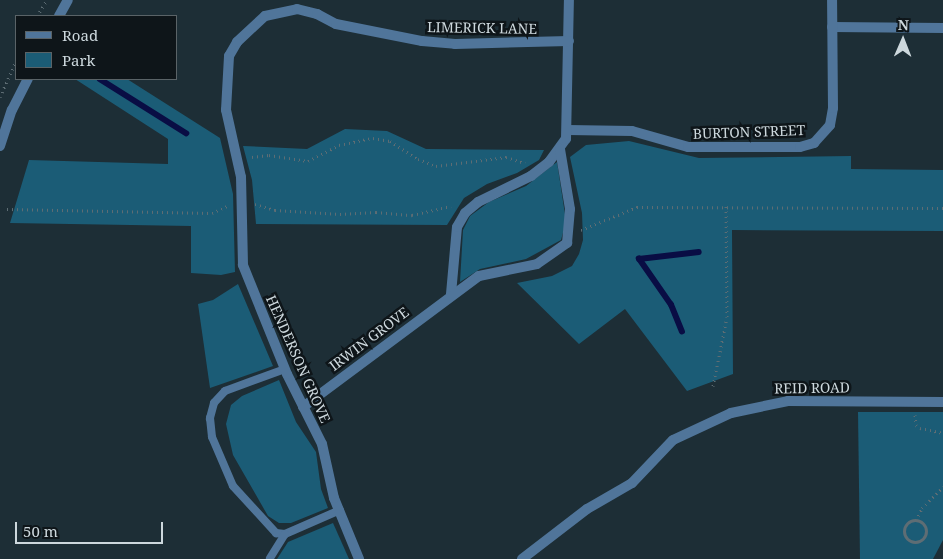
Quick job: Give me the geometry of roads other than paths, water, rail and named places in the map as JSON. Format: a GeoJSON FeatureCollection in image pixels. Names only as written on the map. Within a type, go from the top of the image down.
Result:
{"type":"FeatureCollection","features":[{"type":"Feature","properties":{"kind":"street"},"geometry":{"type":"LineString","coordinates":[[60,15],[68,0]]}},
{"type":"Feature","properties":{"kind":"street"},"geometry":{"type":"LineString","coordinates":[[452,294],[457,227],[465,213],[478,202],[536,171],[560,149],[568,130],[569,0]]}},
{"type":"Feature","properties":{"kind":"street","name":"BURTON STREET"},"geometry":{"type":"LineString","coordinates":[[568,130],[632,131],[688,147],[800,147],[814,143],[830,125],[833,108],[832,0]]}},
{"type":"Feature","properties":{"kind":"street","name":"LIMERICK LANE"},"geometry":{"type":"LineString","coordinates":[[237,162],[226,110],[229,56],[250,29],[275,12],[297,9],[317,14],[336,24],[422,41],[455,44],[569,41]]}},
{"type":"Feature","properties":{"kind":"street"},"geometry":{"type":"LineString","coordinates":[[832,27],[943,28]]}},
{"type":"Feature","properties":{"kind":"street"},"geometry":{"type":"LineString","coordinates":[[0,146],[12,110],[27,80]]}},
{"type":"Feature","properties":{"kind":"street","name":"IRWIN GROVE"},"geometry":{"type":"LineString","coordinates":[[303,406],[452,294],[479,276],[537,264],[567,242],[570,209],[560,149]]}},
{"type":"Feature","properties":{"kind":"street","name":"HENDERSON GROVE"},"geometry":{"type":"LineString","coordinates":[[237,162],[243,211],[243,265],[285,369],[322,444],[340,510],[359,559]]}},
{"type":"Feature","properties":{"kind":"street","name":"REID ROAD"},"geometry":{"type":"LineString","coordinates":[[522,559],[587,509],[632,483],[673,440],[731,413],[788,401],[943,402]]}},
{"type":"Feature","properties":{"kind":"lane"},"geometry":{"type":"LineString","coordinates":[[285,369],[225,391],[214,403],[210,418],[212,437],[233,486],[276,533],[284,534],[340,510]]}},
{"type":"Feature","properties":{"kind":"lane"},"geometry":{"type":"LineString","coordinates":[[270,558],[284,534]]}},
{"type":"Feature","properties":{"kind":"waterway"},"geometry":{"type":"LineString","coordinates":[[102,80],[186,133]]}},
{"type":"Feature","properties":{"kind":"waterway"},"geometry":{"type":"LineString","coordinates":[[682,332],[671,305],[639,259],[699,252]]}}]}
